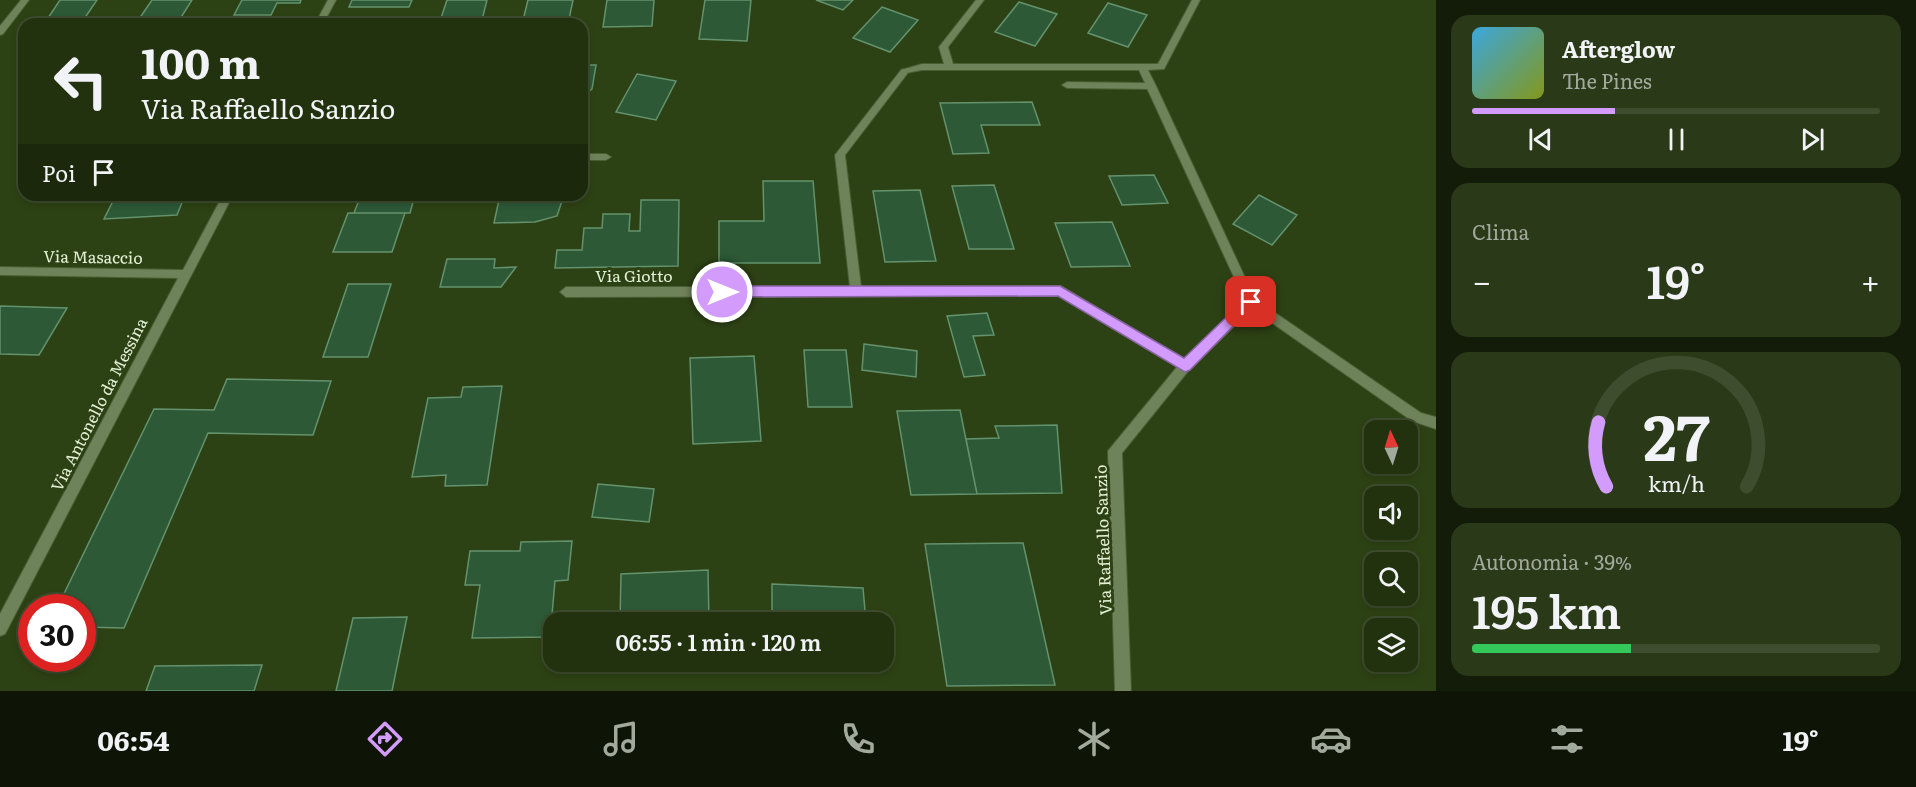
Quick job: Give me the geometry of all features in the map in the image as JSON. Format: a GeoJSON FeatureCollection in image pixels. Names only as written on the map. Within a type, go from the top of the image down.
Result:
{"type":"FeatureCollection","features":[{"type":"Feature","properties":{"kind":"street"},"geometry":{"type":"LineString","coordinates":[[0,32],[25,0]]}},
{"type":"Feature","properties":{"kind":"street"},"geometry":{"type":"LineString","coordinates":[[322,18],[332,0]]}},
{"type":"Feature","properties":{"kind":"street"},"geometry":{"type":"LineString","coordinates":[[949,67],[943,47],[980,0]]}},
{"type":"Feature","properties":{"kind":"street"},"geometry":{"type":"LineString","coordinates":[[856,291],[840,155],[904,72],[922,67],[1161,67],[1196,0]]}},
{"type":"Feature","properties":{"kind":"street"},"geometry":{"type":"LineString","coordinates":[[1142,67],[1251,302],[1417,417],[1436,423]]}},
{"type":"Feature","properties":{"kind":"street"},"geometry":{"type":"LineString","coordinates":[[1067,85],[1151,86]]}},
{"type":"Feature","properties":{"kind":"street"},"geometry":{"type":"LineString","coordinates":[[588,157],[606,157]]}},
{"type":"Feature","properties":{"kind":"street","name":"Via Antonello da Messina"},"geometry":{"type":"LineString","coordinates":[[0,629],[225,201]]}},
{"type":"Feature","properties":{"kind":"street","name":"Via Masaccio"},"geometry":{"type":"LineString","coordinates":[[0,271],[185,274]]}},
{"type":"Feature","properties":{"kind":"street","name":"Via Giotto"},"geometry":{"type":"LineString","coordinates":[[566,292],[1060,291],[1185,366]]}},
{"type":"Feature","properties":{"kind":"street","name":"Via Raffaello Sanzio"},"geometry":{"type":"LineString","coordinates":[[1123,691],[1115,451],[1185,366],[1251,302]]}},
{"type":"Feature","properties":{"kind":"building"},"geometry":{"type":"Polygon","coordinates":[[[60,0],[97,0],[85,18],[48,18],[60,0]]]}},
{"type":"Feature","properties":{"kind":"building"},"geometry":{"type":"Polygon","coordinates":[[[152,0],[192,0],[181,18],[140,18],[152,0]]]}},
{"type":"Feature","properties":{"kind":"building"},"geometry":{"type":"Polygon","coordinates":[[[242,0],[301,0],[300,3],[277,3],[271,15],[234,15],[242,0]]]}},
{"type":"Feature","properties":{"kind":"building"},"geometry":{"type":"Polygon","coordinates":[[[352,0],[412,0],[409,7],[349,7],[352,0]]]}},
{"type":"Feature","properties":{"kind":"building"},"geometry":{"type":"Polygon","coordinates":[[[447,0],[487,0],[482,18],[441,18],[447,0]]]}},
{"type":"Feature","properties":{"kind":"building"},"geometry":{"type":"Polygon","coordinates":[[[528,0],[573,0],[569,18],[524,18],[528,0]]]}},
{"type":"Feature","properties":{"kind":"building"},"geometry":{"type":"Polygon","coordinates":[[[607,0],[654,0],[652,26],[603,27],[607,0]]]}},
{"type":"Feature","properties":{"kind":"building"},"geometry":{"type":"Polygon","coordinates":[[[705,0],[751,0],[747,41],[699,39],[705,0]]]}},
{"type":"Feature","properties":{"kind":"building"},"geometry":{"type":"Polygon","coordinates":[[[816,0],[853,0],[843,10],[816,0]]]}},
{"type":"Feature","properties":{"kind":"building"},"geometry":{"type":"Polygon","coordinates":[[[1019,2],[1057,14],[1035,46],[995,32],[1019,2]]]}},
{"type":"Feature","properties":{"kind":"building"},"geometry":{"type":"Polygon","coordinates":[[[1108,3],[1147,15],[1128,47],[1088,33],[1108,3]]]}},
{"type":"Feature","properties":{"kind":"building"},"geometry":{"type":"Polygon","coordinates":[[[882,7],[918,20],[890,52],[853,38],[882,7]]]}},
{"type":"Feature","properties":{"kind":"building"},"geometry":{"type":"Polygon","coordinates":[[[588,65],[596,65],[592,89],[588,92],[588,65]]]}},
{"type":"Feature","properties":{"kind":"building"},"geometry":{"type":"Polygon","coordinates":[[[637,74],[676,81],[656,120],[616,112],[637,74]]]}},
{"type":"Feature","properties":{"kind":"building"},"geometry":{"type":"Polygon","coordinates":[[[1032,102],[1040,125],[981,125],[989,153],[953,154],[940,103],[1032,102]]]}},
{"type":"Feature","properties":{"kind":"building"},"geometry":{"type":"Polygon","coordinates":[[[1154,175],[1168,203],[1122,205],[1109,176],[1154,175]]]}},
{"type":"Feature","properties":{"kind":"building"},"geometry":{"type":"Polygon","coordinates":[[[763,181],[813,181],[820,263],[719,263],[719,221],[764,221],[763,181]]]}},
{"type":"Feature","properties":{"kind":"building"},"geometry":{"type":"Polygon","coordinates":[[[994,185],[1014,249],[969,249],[952,186],[994,185]]]}},
{"type":"Feature","properties":{"kind":"building"},"geometry":{"type":"Polygon","coordinates":[[[920,190],[936,261],[885,262],[873,191],[920,190]]]}},
{"type":"Feature","properties":{"kind":"building"},"geometry":{"type":"Polygon","coordinates":[[[1259,195],[1297,215],[1272,245],[1233,224],[1259,195]]]}},
{"type":"Feature","properties":{"kind":"building"},"geometry":{"type":"Polygon","coordinates":[[[641,200],[679,200],[678,266],[555,268],[557,250],[582,250],[584,228],[602,228],[603,214],[630,214],[629,231],[640,231],[641,200]]]}},
{"type":"Feature","properties":{"kind":"building"},"geometry":{"type":"Polygon","coordinates":[[[113,201],[183,201],[177,215],[104,219],[113,201]]]}},
{"type":"Feature","properties":{"kind":"building"},"geometry":{"type":"Polygon","coordinates":[[[359,201],[413,201],[410,213],[354,213],[359,201]]]}},
{"type":"Feature","properties":{"kind":"building"},"geometry":{"type":"Polygon","coordinates":[[[499,201],[562,201],[557,216],[535,222],[494,223],[499,201]]]}},
{"type":"Feature","properties":{"kind":"building"},"geometry":{"type":"Polygon","coordinates":[[[348,213],[405,213],[392,252],[333,252],[348,213]]]}},
{"type":"Feature","properties":{"kind":"building"},"geometry":{"type":"Polygon","coordinates":[[[1112,222],[1130,266],[1071,267],[1055,223],[1112,222]]]}},
{"type":"Feature","properties":{"kind":"building"},"geometry":{"type":"Polygon","coordinates":[[[447,259],[495,259],[494,268],[516,267],[501,287],[440,287],[447,259]]]}},
{"type":"Feature","properties":{"kind":"building"},"geometry":{"type":"Polygon","coordinates":[[[348,284],[391,284],[368,357],[323,357],[348,284]]]}},
{"type":"Feature","properties":{"kind":"building"},"geometry":{"type":"Polygon","coordinates":[[[0,306],[67,308],[39,355],[0,354],[0,306]]]}},
{"type":"Feature","properties":{"kind":"building"},"geometry":{"type":"Polygon","coordinates":[[[987,313],[994,335],[973,336],[985,375],[964,377],[947,316],[987,313]]]}},
{"type":"Feature","properties":{"kind":"building"},"geometry":{"type":"Polygon","coordinates":[[[864,344],[917,351],[916,377],[862,370],[864,344]]]}},
{"type":"Feature","properties":{"kind":"building"},"geometry":{"type":"Polygon","coordinates":[[[804,350],[846,350],[852,407],[808,407],[804,350]]]}},
{"type":"Feature","properties":{"kind":"building"},"geometry":{"type":"Polygon","coordinates":[[[754,356],[761,441],[693,444],[690,358],[754,356]]]}},
{"type":"Feature","properties":{"kind":"building"},"geometry":{"type":"Polygon","coordinates":[[[227,379],[331,381],[313,435],[208,433],[124,628],[96,627],[96,594],[64,594],[154,409],[214,410],[227,379]]]}},
{"type":"Feature","properties":{"kind":"building"},"geometry":{"type":"Polygon","coordinates":[[[502,386],[487,485],[445,486],[446,475],[412,477],[428,398],[461,397],[463,387],[502,386]]]}},
{"type":"Feature","properties":{"kind":"building"},"geometry":{"type":"Polygon","coordinates":[[[960,410],[977,494],[911,495],[897,411],[960,410]]]}},
{"type":"Feature","properties":{"kind":"building"},"geometry":{"type":"Polygon","coordinates":[[[1057,425],[1062,493],[977,494],[966,439],[999,438],[995,426],[1057,425]]]}},
{"type":"Feature","properties":{"kind":"building"},"geometry":{"type":"Polygon","coordinates":[[[598,484],[654,489],[649,522],[592,517],[598,484]]]}},
{"type":"Feature","properties":{"kind":"building"},"geometry":{"type":"Polygon","coordinates":[[[572,541],[568,580],[555,581],[552,612],[543,612],[543,637],[472,638],[480,585],[465,585],[470,551],[520,551],[521,542],[572,541]]]}},
{"type":"Feature","properties":{"kind":"building"},"geometry":{"type":"Polygon","coordinates":[[[1023,543],[1055,685],[947,686],[925,544],[1023,543]]]}},
{"type":"Feature","properties":{"kind":"building"},"geometry":{"type":"Polygon","coordinates":[[[708,570],[709,612],[620,612],[621,574],[708,570]]]}},
{"type":"Feature","properties":{"kind":"building"},"geometry":{"type":"Polygon","coordinates":[[[772,584],[863,588],[865,612],[772,612],[772,584]]]}},
{"type":"Feature","properties":{"kind":"building"},"geometry":{"type":"Polygon","coordinates":[[[407,617],[392,691],[336,691],[353,618],[407,617]]]}},
{"type":"Feature","properties":{"kind":"building"},"geometry":{"type":"Polygon","coordinates":[[[262,665],[254,691],[146,691],[155,666],[262,665]]]}},
{"type":"Feature","properties":{"kind":"route"},"geometry":{"type":"LineString","coordinates":[[722,292],[1060,291],[1185,366],[1251,302]]}}]}
